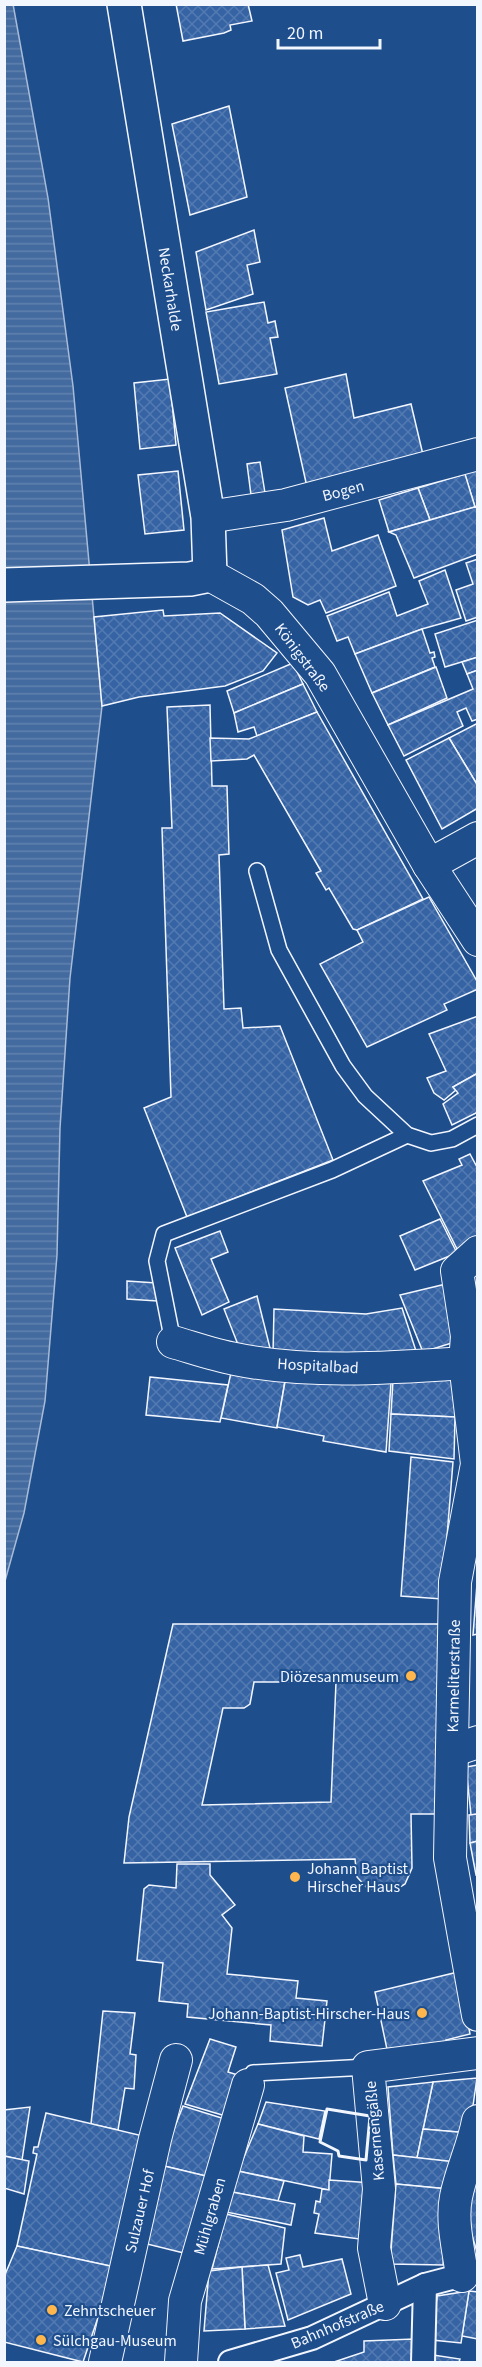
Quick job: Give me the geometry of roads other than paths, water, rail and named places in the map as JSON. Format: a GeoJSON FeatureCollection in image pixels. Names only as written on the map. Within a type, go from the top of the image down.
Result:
{"type":"FeatureCollection","features":[{"type":"Feature","properties":{"kind":"street","name":"Neckarhalde"},"geometry":{"type":"LineString","coordinates":[[124,4],[208,518],[210,575]]}},
{"type":"Feature","properties":{"kind":"street","name":"Bogen"},"geometry":{"type":"LineString","coordinates":[[208,518],[286,505],[477,454]]}},
{"type":"Feature","properties":{"kind":"street"},"geometry":{"type":"LineString","coordinates":[[4,585],[190,579],[210,575]]}},
{"type":"Feature","properties":{"kind":"street","name":"Königstraße"},"geometry":{"type":"LineString","coordinates":[[210,575],[235,588],[269,613],[320,674],[429,865],[477,940]]}},
{"type":"Feature","properties":{"kind":"street"},"geometry":{"type":"LineString","coordinates":[[429,865],[477,838]]}},
{"type":"Feature","properties":{"kind":"street","name":"Karmeliterstraße"},"geometry":{"type":"LineString","coordinates":[[477,1252],[457,1271],[477,1464],[455,1582],[465,1746],[450,1858],[477,2005]]}},
{"type":"Feature","properties":{"kind":"street","name":"Hospitalbad"},"geometry":{"type":"LineString","coordinates":[[173,1342],[236,1359],[354,1368],[466,1350]]}},
{"type":"Feature","properties":{"kind":"street","name":"Kasernengäßle"},"geometry":{"type":"LineString","coordinates":[[406,2294],[374,2248],[379,2189],[368,2067],[477,2053]]}},
{"type":"Feature","properties":{"kind":"street","name":"Sulzauer Hof"},"geometry":{"type":"LineString","coordinates":[[105,2362],[152,2150],[176,2060]]}},
{"type":"Feature","properties":{"kind":"street","name":"Mühlgraben"},"geometry":{"type":"LineString","coordinates":[[181,2362],[185,2301],[250,2079]]}},
{"type":"Feature","properties":{"kind":"street"},"geometry":{"type":"LineString","coordinates":[[470,2273],[455,2200],[461,2174],[471,2151],[477,2121]]}},
{"type":"Feature","properties":{"kind":"street","name":"Bahnhofstraße"},"geometry":{"type":"LineString","coordinates":[[230,2362],[312,2338],[406,2294],[470,2273]]}},
{"type":"Feature","properties":{"kind":"street"},"geometry":{"type":"LineString","coordinates":[[406,2294],[423,2362]]}},
{"type":"Feature","properties":{"kind":"lane"},"geometry":{"type":"LineString","coordinates":[[257,871],[279,950],[343,1066],[365,1096],[407,1135],[432,1143],[452,1139],[477,1125]]}},
{"type":"Feature","properties":{"kind":"lane"},"geometry":{"type":"LineString","coordinates":[[173,1342],[158,1261],[164,1234],[332,1170],[407,1135]]}},
{"type":"Feature","properties":{"kind":"lane"},"geometry":{"type":"LineString","coordinates":[[250,2079],[368,2067]]}},
{"type":"Feature","properties":{"kind":"water"},"geometry":{"type":"Polygon","coordinates":[[[13,4],[48,198],[73,386],[102,706],[70,978],[60,1128],[57,1255],[45,1401],[24,1513],[5,1581],[4,5],[13,4]]]}},
{"type":"Feature","properties":{"kind":"place","name":"Diözesanmuseum"},"geometry":{"type":"Point","coordinates":[411,1676]}},
{"type":"Feature","properties":{"kind":"place","name":"Johann Baptist Hirscher Haus"},"geometry":{"type":"Point","coordinates":[295,1877]}},
{"type":"Feature","properties":{"kind":"place","name":"Johann-Baptist-Hirscher-Haus"},"geometry":{"type":"Point","coordinates":[422,2013]}},
{"type":"Feature","properties":{"kind":"place","name":"Zehntscheuer"},"geometry":{"type":"Point","coordinates":[52,2310]}},
{"type":"Feature","properties":{"kind":"place","name":"Sülchgau-Museum"},"geometry":{"type":"Point","coordinates":[41,2340]}}]}
